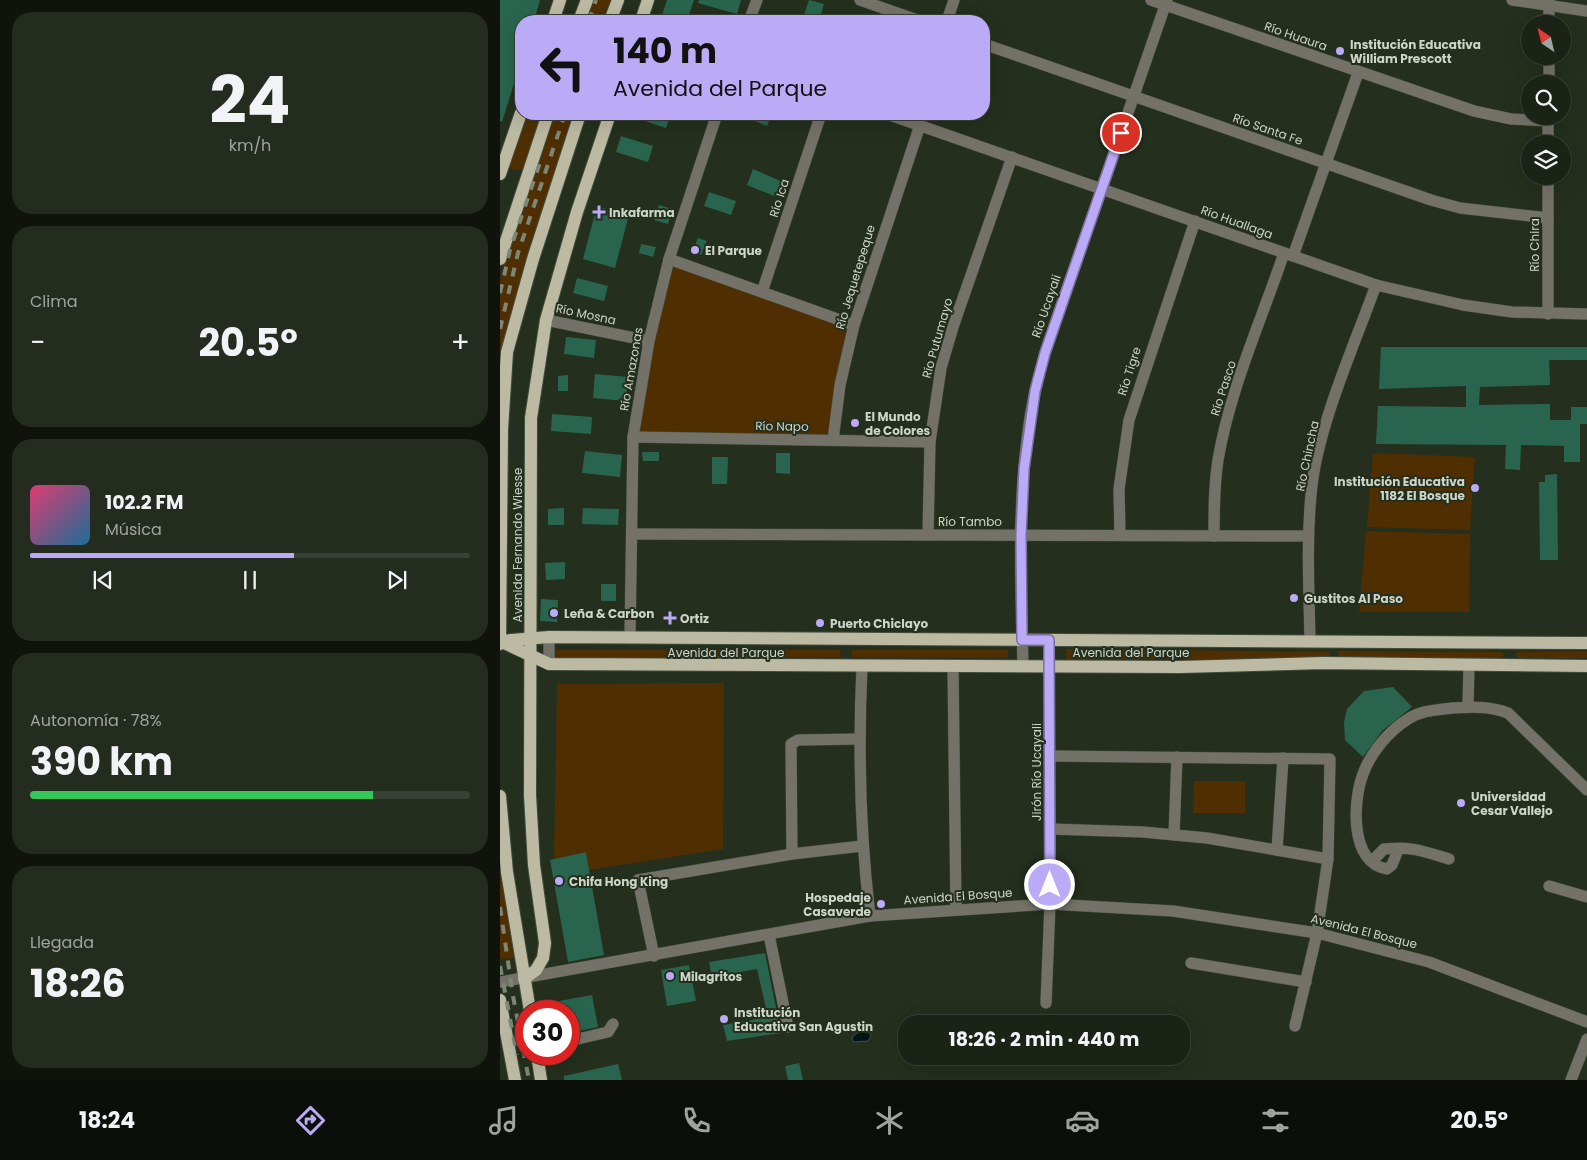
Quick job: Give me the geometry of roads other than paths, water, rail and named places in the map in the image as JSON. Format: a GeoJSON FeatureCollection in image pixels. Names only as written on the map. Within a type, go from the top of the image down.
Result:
{"type":"FeatureCollection","features":[{"type":"Feature","properties":{"kind":"main road"},"geometry":{"type":"LineString","coordinates":[[555,15],[560,0]]}},
{"type":"Feature","properties":{"kind":"main road"},"geometry":{"type":"LineString","coordinates":[[581,15],[587,0]]}},
{"type":"Feature","properties":{"kind":"main road"},"geometry":{"type":"LineString","coordinates":[[615,15],[618,0]]}},
{"type":"Feature","properties":{"kind":"main road"},"geometry":{"type":"LineString","coordinates":[[643,15],[648,0]]}},
{"type":"Feature","properties":{"kind":"main road"},"geometry":{"type":"LineString","coordinates":[[500,174],[519,120]]}},
{"type":"Feature","properties":{"kind":"main road"},"geometry":{"type":"LineString","coordinates":[[500,259],[546,120]]}},
{"type":"Feature","properties":{"kind":"main road","name":"Avenida Fernando Wiesse"},"geometry":{"type":"LineString","coordinates":[[500,642],[502,429],[507,352],[518,310],[578,120]]}},
{"type":"Feature","properties":{"kind":"main road","name":"Avenida Fernando Wiesse"},"geometry":{"type":"LineString","coordinates":[[524,979],[536,970],[543,958],[545,943],[534,865],[530,795],[531,418],[546,320],[577,212],[608,120]]}},
{"type":"Feature","properties":{"kind":"main road","name":"Avenida del Parque"},"geometry":{"type":"LineString","coordinates":[[500,642],[530,637],[549,637],[1587,643]]}},
{"type":"Feature","properties":{"kind":"main road","name":"Avenida del Parque"},"geometry":{"type":"LineString","coordinates":[[500,642],[549,664],[1180,667],[1323,663],[1587,666]]}},
{"type":"Feature","properties":{"kind":"main road"},"geometry":{"type":"LineString","coordinates":[[1511,666],[1512,643]]}},
{"type":"Feature","properties":{"kind":"main road"},"geometry":{"type":"LineString","coordinates":[[500,796],[506,872],[528,1000]]}},
{"type":"Feature","properties":{"kind":"main road"},"geometry":{"type":"LineString","coordinates":[[500,1003],[515,1080]]}},
{"type":"Feature","properties":{"kind":"main road"},"geometry":{"type":"LineString","coordinates":[[539,1065],[541,1080]]}},
{"type":"Feature","properties":{"kind":"street"},"geometry":{"type":"LineString","coordinates":[[751,15],[757,0]]}},
{"type":"Feature","properties":{"kind":"street"},"geometry":{"type":"LineString","coordinates":[[860,0],[903,15]]}},
{"type":"Feature","properties":{"kind":"street"},"geometry":{"type":"LineString","coordinates":[[949,15],[954,0]]}},
{"type":"Feature","properties":{"kind":"street","name":"Río Huaura"},"geometry":{"type":"LineString","coordinates":[[1151,0],[1166,2],[1358,73],[1474,111],[1512,119],[1521,119]]}},
{"type":"Feature","properties":{"kind":"street"},"geometry":{"type":"LineString","coordinates":[[1512,0],[1587,11]]}},
{"type":"Feature","properties":{"kind":"street","name":"Río Ucayali"},"geometry":{"type":"LineString","coordinates":[[1023,665],[1021,535],[1024,469],[1035,391],[1045,353],[1166,2]]}},
{"type":"Feature","properties":{"kind":"street","name":"Río Santa Fe"},"geometry":{"type":"LineString","coordinates":[[990,46],[1326,164],[1460,208],[1548,218]]}},
{"type":"Feature","properties":{"kind":"street","name":"Río Pasco"},"geometry":{"type":"LineString","coordinates":[[1214,536],[1214,493],[1218,461],[1227,419],[1288,255],[1326,164],[1358,73]]}},
{"type":"Feature","properties":{"kind":"street","name":"Río Amazonas"},"geometry":{"type":"LineString","coordinates":[[630,638],[633,437],[649,341],[669,258],[715,120]]}},
{"type":"Feature","properties":{"kind":"street","name":"Río Ica"},"geometry":{"type":"LineString","coordinates":[[762,292],[819,120]]}},
{"type":"Feature","properties":{"kind":"street","name":"Río Huallaga"},"geometry":{"type":"LineString","coordinates":[[915,120],[1012,157],[1376,285],[1463,305],[1512,312],[1587,314]]}},
{"type":"Feature","properties":{"kind":"street","name":"Río Jequetepeque"},"geometry":{"type":"LineString","coordinates":[[833,440],[840,385],[854,324],[915,120]]}},
{"type":"Feature","properties":{"kind":"street","name":"Río Putumayo"},"geometry":{"type":"LineString","coordinates":[[928,535],[930,442],[934,399],[948,344],[1012,157]]}},
{"type":"Feature","properties":{"kind":"street","name":"Río Chira"},"geometry":{"type":"LineString","coordinates":[[1548,185],[1548,314]]}},
{"type":"Feature","properties":{"kind":"street","name":"Río Tigre"},"geometry":{"type":"LineString","coordinates":[[1120,535],[1119,489],[1129,420],[1195,221]]}},
{"type":"Feature","properties":{"kind":"street"},"geometry":{"type":"LineString","coordinates":[[669,258],[854,324]]}},
{"type":"Feature","properties":{"kind":"street","name":"Río Chincha"},"geometry":{"type":"LineString","coordinates":[[1310,642],[1308,536],[1312,483],[1320,445],[1376,285]]}},
{"type":"Feature","properties":{"kind":"street","name":"Río Mosna"},"geometry":{"type":"LineString","coordinates":[[546,320],[649,341]]}},
{"type":"Feature","properties":{"kind":"street","name":"Río Napo"},"geometry":{"type":"LineString","coordinates":[[633,437],[930,442]]}},
{"type":"Feature","properties":{"kind":"street","name":"Río Tambo"},"geometry":{"type":"LineString","coordinates":[[632,534],[1308,536]]}},
{"type":"Feature","properties":{"kind":"street"},"geometry":{"type":"LineString","coordinates":[[549,637],[549,664]]}},
{"type":"Feature","properties":{"kind":"street","name":"Jirón Río Ucayali"},"geometry":{"type":"LineString","coordinates":[[1046,1003],[1050,904],[1049,640]]}},
{"type":"Feature","properties":{"kind":"street"},"geometry":{"type":"LineString","coordinates":[[1468,706],[1469,665]]}},
{"type":"Feature","properties":{"kind":"street"},"geometry":{"type":"LineString","coordinates":[[862,666],[859,739],[862,846],[870,916]]}},
{"type":"Feature","properties":{"kind":"street"},"geometry":{"type":"LineString","coordinates":[[953,666],[956,909]]}},
{"type":"Feature","properties":{"kind":"street"},"geometry":{"type":"LineString","coordinates":[[1398,850],[1392,865],[1387,869],[1372,861],[1360,843],[1356,826],[1356,802],[1363,774],[1374,752],[1390,733],[1409,718],[1425,711],[1468,706],[1497,709],[1508,713],[1587,790]]}},
{"type":"Feature","properties":{"kind":"street"},"geometry":{"type":"LineString","coordinates":[[792,854],[791,744],[798,740],[859,739]]}},
{"type":"Feature","properties":{"kind":"street"},"geometry":{"type":"LineString","coordinates":[[1050,756],[1330,759],[1328,859],[1317,933],[1295,1026]]}},
{"type":"Feature","properties":{"kind":"street"},"geometry":{"type":"LineString","coordinates":[[1174,835],[1177,757]]}},
{"type":"Feature","properties":{"kind":"street"},"geometry":{"type":"LineString","coordinates":[[1277,850],[1283,758]]}},
{"type":"Feature","properties":{"kind":"street"},"geometry":{"type":"LineString","coordinates":[[1050,829],[1174,835],[1328,859]]}},
{"type":"Feature","properties":{"kind":"street"},"geometry":{"type":"LineString","coordinates":[[654,956],[638,880],[792,854],[862,846]]}},
{"type":"Feature","properties":{"kind":"street"},"geometry":{"type":"LineString","coordinates":[[1372,861],[1384,849],[1398,850],[1413,847],[1448,859]]}},
{"type":"Feature","properties":{"kind":"street"},"geometry":{"type":"LineString","coordinates":[[1549,886],[1587,897]]}},
{"type":"Feature","properties":{"kind":"street","name":"Avenida El Bosque"},"geometry":{"type":"LineString","coordinates":[[500,982],[870,916],[1050,904],[1174,911],[1317,933],[1430,962],[1587,1022]]}},
{"type":"Feature","properties":{"kind":"street"},"geometry":{"type":"LineString","coordinates":[[768,935],[788,1027]]}},
{"type":"Feature","properties":{"kind":"street"},"geometry":{"type":"LineString","coordinates":[[1191,963],[1306,982]]}},
{"type":"Feature","properties":{"kind":"street"},"geometry":{"type":"LineString","coordinates":[[580,1038],[608,1032],[612,1024]]}},
{"type":"Feature","properties":{"kind":"street"},"geometry":{"type":"LineString","coordinates":[[1572,1080],[1587,1038]]}},
{"type":"Feature","properties":{"kind":"railway"},"geometry":{"type":"LineString","coordinates":[[591,15],[596,0]]}},
{"type":"Feature","properties":{"kind":"railway"},"geometry":{"type":"LineString","coordinates":[[500,329],[518,253],[563,120]]}},
{"type":"Feature","properties":{"kind":"railway"},"geometry":{"type":"LineString","coordinates":[[500,293],[510,250],[542,157]]}},
{"type":"Feature","properties":{"kind":"railway"},"geometry":{"type":"LineString","coordinates":[[500,907],[513,996],[529,1080]]}},
{"type":"Feature","properties":{"kind":"railway"},"geometry":{"type":"LineString","coordinates":[[500,966],[515,1045]]}},
{"type":"Feature","properties":{"kind":"place","name":"Institución Educativa William Prescott"},"geometry":{"type":"Point","coordinates":[1340,51]}},
{"type":"Feature","properties":{"kind":"place","name":"Inkafarma"},"geometry":{"type":"Point","coordinates":[599,212]}},
{"type":"Feature","properties":{"kind":"place","name":"El Parque"},"geometry":{"type":"Point","coordinates":[695,250]}},
{"type":"Feature","properties":{"kind":"place","name":"El Mundo de Colores"},"geometry":{"type":"Point","coordinates":[855,423]}},
{"type":"Feature","properties":{"kind":"place","name":"Institución Educativa 1182 El Bosque"},"geometry":{"type":"Point","coordinates":[1475,488]}},
{"type":"Feature","properties":{"kind":"place","name":"Gustitos Al Paso"},"geometry":{"type":"Point","coordinates":[1294,598]}},
{"type":"Feature","properties":{"kind":"place","name":"Leña & Carbon"},"geometry":{"type":"Point","coordinates":[554,613]}},
{"type":"Feature","properties":{"kind":"place","name":"Ortiz"},"geometry":{"type":"Point","coordinates":[670,618]}},
{"type":"Feature","properties":{"kind":"place","name":"Puerto Chiclayo"},"geometry":{"type":"Point","coordinates":[820,623]}},
{"type":"Feature","properties":{"kind":"place","name":"Universidad Cesar Vallejo"},"geometry":{"type":"Point","coordinates":[1461,803]}},
{"type":"Feature","properties":{"kind":"place","name":"Chifa Hong King"},"geometry":{"type":"Point","coordinates":[559,881]}},
{"type":"Feature","properties":{"kind":"place","name":"Hospedaje Casaverde"},"geometry":{"type":"Point","coordinates":[881,904]}},
{"type":"Feature","properties":{"kind":"place","name":"Milagritos"},"geometry":{"type":"Point","coordinates":[670,976]}},
{"type":"Feature","properties":{"kind":"place","name":"Institución Educativa San Agustin"},"geometry":{"type":"Point","coordinates":[724,1019]}}]}
